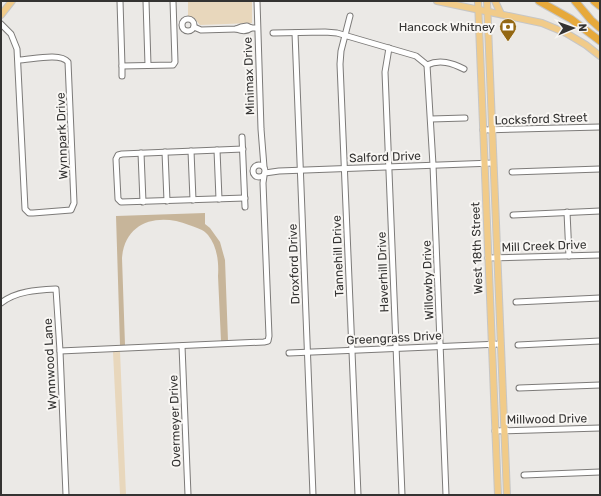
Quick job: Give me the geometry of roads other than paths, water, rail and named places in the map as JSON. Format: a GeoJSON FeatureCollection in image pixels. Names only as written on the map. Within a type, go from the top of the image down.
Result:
{"type":"FeatureCollection","features":[{"type":"Feature","properties":{"kind":"highway"},"geometry":{"type":"LineString","coordinates":[[540,1],[571,19],[600,41]]}},
{"type":"Feature","properties":{"kind":"highway"},"geometry":{"type":"LineString","coordinates":[[575,1],[600,28]]}},
{"type":"Feature","properties":{"kind":"highway"},"geometry":{"type":"LineString","coordinates":[[594,1],[600,6]]}},
{"type":"Feature","properties":{"kind":"main road"},"geometry":{"type":"LineString","coordinates":[[1,15],[12,1]]}},
{"type":"Feature","properties":{"kind":"main road"},"geometry":{"type":"LineString","coordinates":[[437,1],[454,2],[478,10],[532,20],[556,28],[586,45],[600,56]]}},
{"type":"Feature","properties":{"kind":"main road","name":"West 18th Street"},"geometry":{"type":"LineString","coordinates":[[478,1],[498,495]]}},
{"type":"Feature","properties":{"kind":"main road","name":"West 18th Street"},"geometry":{"type":"LineString","coordinates":[[487,1],[507,495]]}},
{"type":"Feature","properties":{"kind":"main road"},"geometry":{"type":"LineString","coordinates":[[495,1],[501,14]]}},
{"type":"Feature","properties":{"kind":"main road"},"geometry":{"type":"LineString","coordinates":[[480,47],[489,49]]}},
{"type":"Feature","properties":{"kind":"main road"},"geometry":{"type":"LineString","coordinates":[[593,51],[600,50]]}},
{"type":"Feature","properties":{"kind":"main road"},"geometry":{"type":"LineString","coordinates":[[486,210],[495,210]]}},
{"type":"Feature","properties":{"kind":"main road"},"geometry":{"type":"LineString","coordinates":[[490,302],[499,301]]}},
{"type":"Feature","properties":{"kind":"main road"},"geometry":{"type":"LineString","coordinates":[[497,480],[506,480]]}},
{"type":"Feature","properties":{"kind":"street"},"geometry":{"type":"LineString","coordinates":[[120,1],[122,76]]}},
{"type":"Feature","properties":{"kind":"street"},"geometry":{"type":"LineString","coordinates":[[146,1],[148,65]]}},
{"type":"Feature","properties":{"kind":"street"},"geometry":{"type":"LineString","coordinates":[[122,66],[172,65],[175,62],[173,1]]}},
{"type":"Feature","properties":{"kind":"street","name":"Minimax Drive"},"geometry":{"type":"LineString","coordinates":[[182,346],[268,341],[263,183],[264,171],[256,1]]}},
{"type":"Feature","properties":{"kind":"street","name":"Tannehill Drive"},"geometry":{"type":"LineString","coordinates":[[350,16],[344,36],[340,64],[358,495]]}},
{"type":"Feature","properties":{"kind":"street"},"geometry":{"type":"LineString","coordinates":[[183,26],[187,20],[191,20],[194,23],[194,27]]}},
{"type":"Feature","properties":{"kind":"street"},"geometry":{"type":"LineString","coordinates":[[1,24],[14,38],[18,60]]}},
{"type":"Feature","properties":{"kind":"street"},"geometry":{"type":"LineString","coordinates":[[174,26],[183,26],[188,31],[192,30],[194,27]]}},
{"type":"Feature","properties":{"kind":"street"},"geometry":{"type":"LineString","coordinates":[[194,27],[201,30],[236,29],[247,26],[257,28]]}},
{"type":"Feature","properties":{"kind":"street"},"geometry":{"type":"LineString","coordinates":[[273,33],[325,32],[416,56],[427,65],[432,63],[448,62],[464,69]]}},
{"type":"Feature","properties":{"kind":"street","name":"Droxford Drive"},"geometry":{"type":"LineString","coordinates":[[294,33],[313,495]]}},
{"type":"Feature","properties":{"kind":"street","name":"Haverhill Drive"},"geometry":{"type":"LineString","coordinates":[[389,48],[385,72],[402,495]]}},
{"type":"Feature","properties":{"kind":"street","name":"Wynnpark Drive"},"geometry":{"type":"LineString","coordinates":[[59,58],[67,60],[69,65],[74,194],[74,202],[71,210],[33,213],[27,212],[24,205],[18,60],[59,58]]}},
{"type":"Feature","properties":{"kind":"street","name":"Willowby Drive"},"geometry":{"type":"LineString","coordinates":[[427,65],[431,119],[446,495]]}},
{"type":"Feature","properties":{"kind":"street"},"geometry":{"type":"LineString","coordinates":[[431,119],[465,118]]}},
{"type":"Feature","properties":{"kind":"street","name":"Locksford Street"},"geometry":{"type":"LineString","coordinates":[[483,130],[600,127]]}},
{"type":"Feature","properties":{"kind":"street"},"geometry":{"type":"LineString","coordinates":[[242,137],[245,207]]}},
{"type":"Feature","properties":{"kind":"street"},"geometry":{"type":"LineString","coordinates":[[243,149],[120,154],[116,157],[117,196],[121,202],[245,198]]}},
{"type":"Feature","properties":{"kind":"street"},"geometry":{"type":"LineString","coordinates":[[217,150],[219,199]]}},
{"type":"Feature","properties":{"kind":"street","name":"Minimax Drive"},"geometry":{"type":"LineString","coordinates":[[256,166],[262,150]]}},
{"type":"Feature","properties":{"kind":"street"},"geometry":{"type":"LineString","coordinates":[[191,151],[193,200]]}},
{"type":"Feature","properties":{"kind":"street"},"geometry":{"type":"LineString","coordinates":[[165,152],[167,201]]}},
{"type":"Feature","properties":{"kind":"street"},"geometry":{"type":"LineString","coordinates":[[140,153],[143,202]]}},
{"type":"Feature","properties":{"kind":"street","name":"Salford Drive"},"geometry":{"type":"LineString","coordinates":[[264,171],[300,171],[493,163]]}},
{"type":"Feature","properties":{"kind":"street"},"geometry":{"type":"LineString","coordinates":[[260,165],[264,171],[260,177],[256,177],[253,172],[256,166],[260,165]]}},
{"type":"Feature","properties":{"kind":"street"},"geometry":{"type":"LineString","coordinates":[[512,172],[600,169]]}},
{"type":"Feature","properties":{"kind":"street","name":"Minimax Drive"},"geometry":{"type":"LineString","coordinates":[[256,177],[264,201]]}},
{"type":"Feature","properties":{"kind":"street"},"geometry":{"type":"LineString","coordinates":[[513,214],[600,211]]}},
{"type":"Feature","properties":{"kind":"street"},"geometry":{"type":"LineString","coordinates":[[567,212],[569,256]]}},
{"type":"Feature","properties":{"kind":"street","name":"Mill Creek Drive"},"geometry":{"type":"LineString","coordinates":[[488,258],[600,255]]}},
{"type":"Feature","properties":{"kind":"street","name":"Wynnwood Lane"},"geometry":{"type":"LineString","coordinates":[[1,302],[15,294],[56,289],[66,495]]}},
{"type":"Feature","properties":{"kind":"street"},"geometry":{"type":"LineString","coordinates":[[516,302],[600,298]]}},
{"type":"Feature","properties":{"kind":"street"},"geometry":{"type":"LineString","coordinates":[[518,345],[600,341]]}},
{"type":"Feature","properties":{"kind":"street","name":"Greengrass Drive"},"geometry":{"type":"LineString","coordinates":[[288,353],[500,344]]}},
{"type":"Feature","properties":{"kind":"street"},"geometry":{"type":"LineString","coordinates":[[60,351],[182,346]]}},
{"type":"Feature","properties":{"kind":"street","name":"Overmeyer Drive"},"geometry":{"type":"LineString","coordinates":[[182,346],[188,495]]}},
{"type":"Feature","properties":{"kind":"street"},"geometry":{"type":"LineString","coordinates":[[519,388],[600,384]]}},
{"type":"Feature","properties":{"kind":"street","name":"Millwood Drive"},"geometry":{"type":"LineString","coordinates":[[495,431],[600,428]]}},
{"type":"Feature","properties":{"kind":"street"},"geometry":{"type":"LineString","coordinates":[[524,475],[600,472]]}},
{"type":"Feature","properties":{"kind":"place","name":"Hancock Whitney"},"geometry":{"type":"Point","coordinates":[508,42]}}]}
